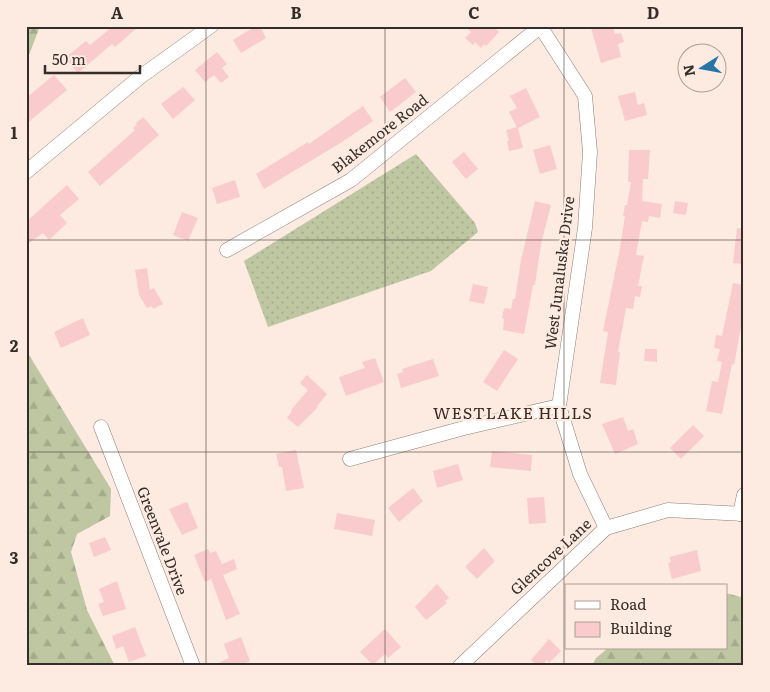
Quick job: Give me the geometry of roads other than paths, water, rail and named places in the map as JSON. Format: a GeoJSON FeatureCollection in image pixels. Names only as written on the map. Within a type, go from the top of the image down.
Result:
{"type":"FeatureCollection","features":[{"type":"Feature","properties":{"kind":"street"},"geometry":{"type":"LineString","coordinates":[[26,172],[140,77],[212,26]]}},
{"type":"Feature","properties":{"kind":"street","name":"Blakemore Road"},"geometry":{"type":"LineString","coordinates":[[228,250],[351,180],[541,26]]}},
{"type":"Feature","properties":{"kind":"street","name":"West Junaluska Drive"},"geometry":{"type":"LineString","coordinates":[[541,26],[585,96],[590,152],[585,228],[559,406],[580,474],[606,528]]}},
{"type":"Feature","properties":{"kind":"street"},"geometry":{"type":"LineString","coordinates":[[350,459],[464,428],[559,406]]}},
{"type":"Feature","properties":{"kind":"street","name":"Greenvale Drive"},"geometry":{"type":"LineString","coordinates":[[101,427],[193,666]]}},
{"type":"Feature","properties":{"kind":"street"},"geometry":{"type":"LineString","coordinates":[[742,514],[744,495]]}},
{"type":"Feature","properties":{"kind":"street","name":"Glencove Lane"},"geometry":{"type":"LineString","coordinates":[[460,666],[606,528],[668,510],[742,514]]}},
{"type":"Feature","properties":{"kind":"district","name":"WESTLAKE HILLS"},"geometry":{"type":"Point","coordinates":[513,413]}}]}
